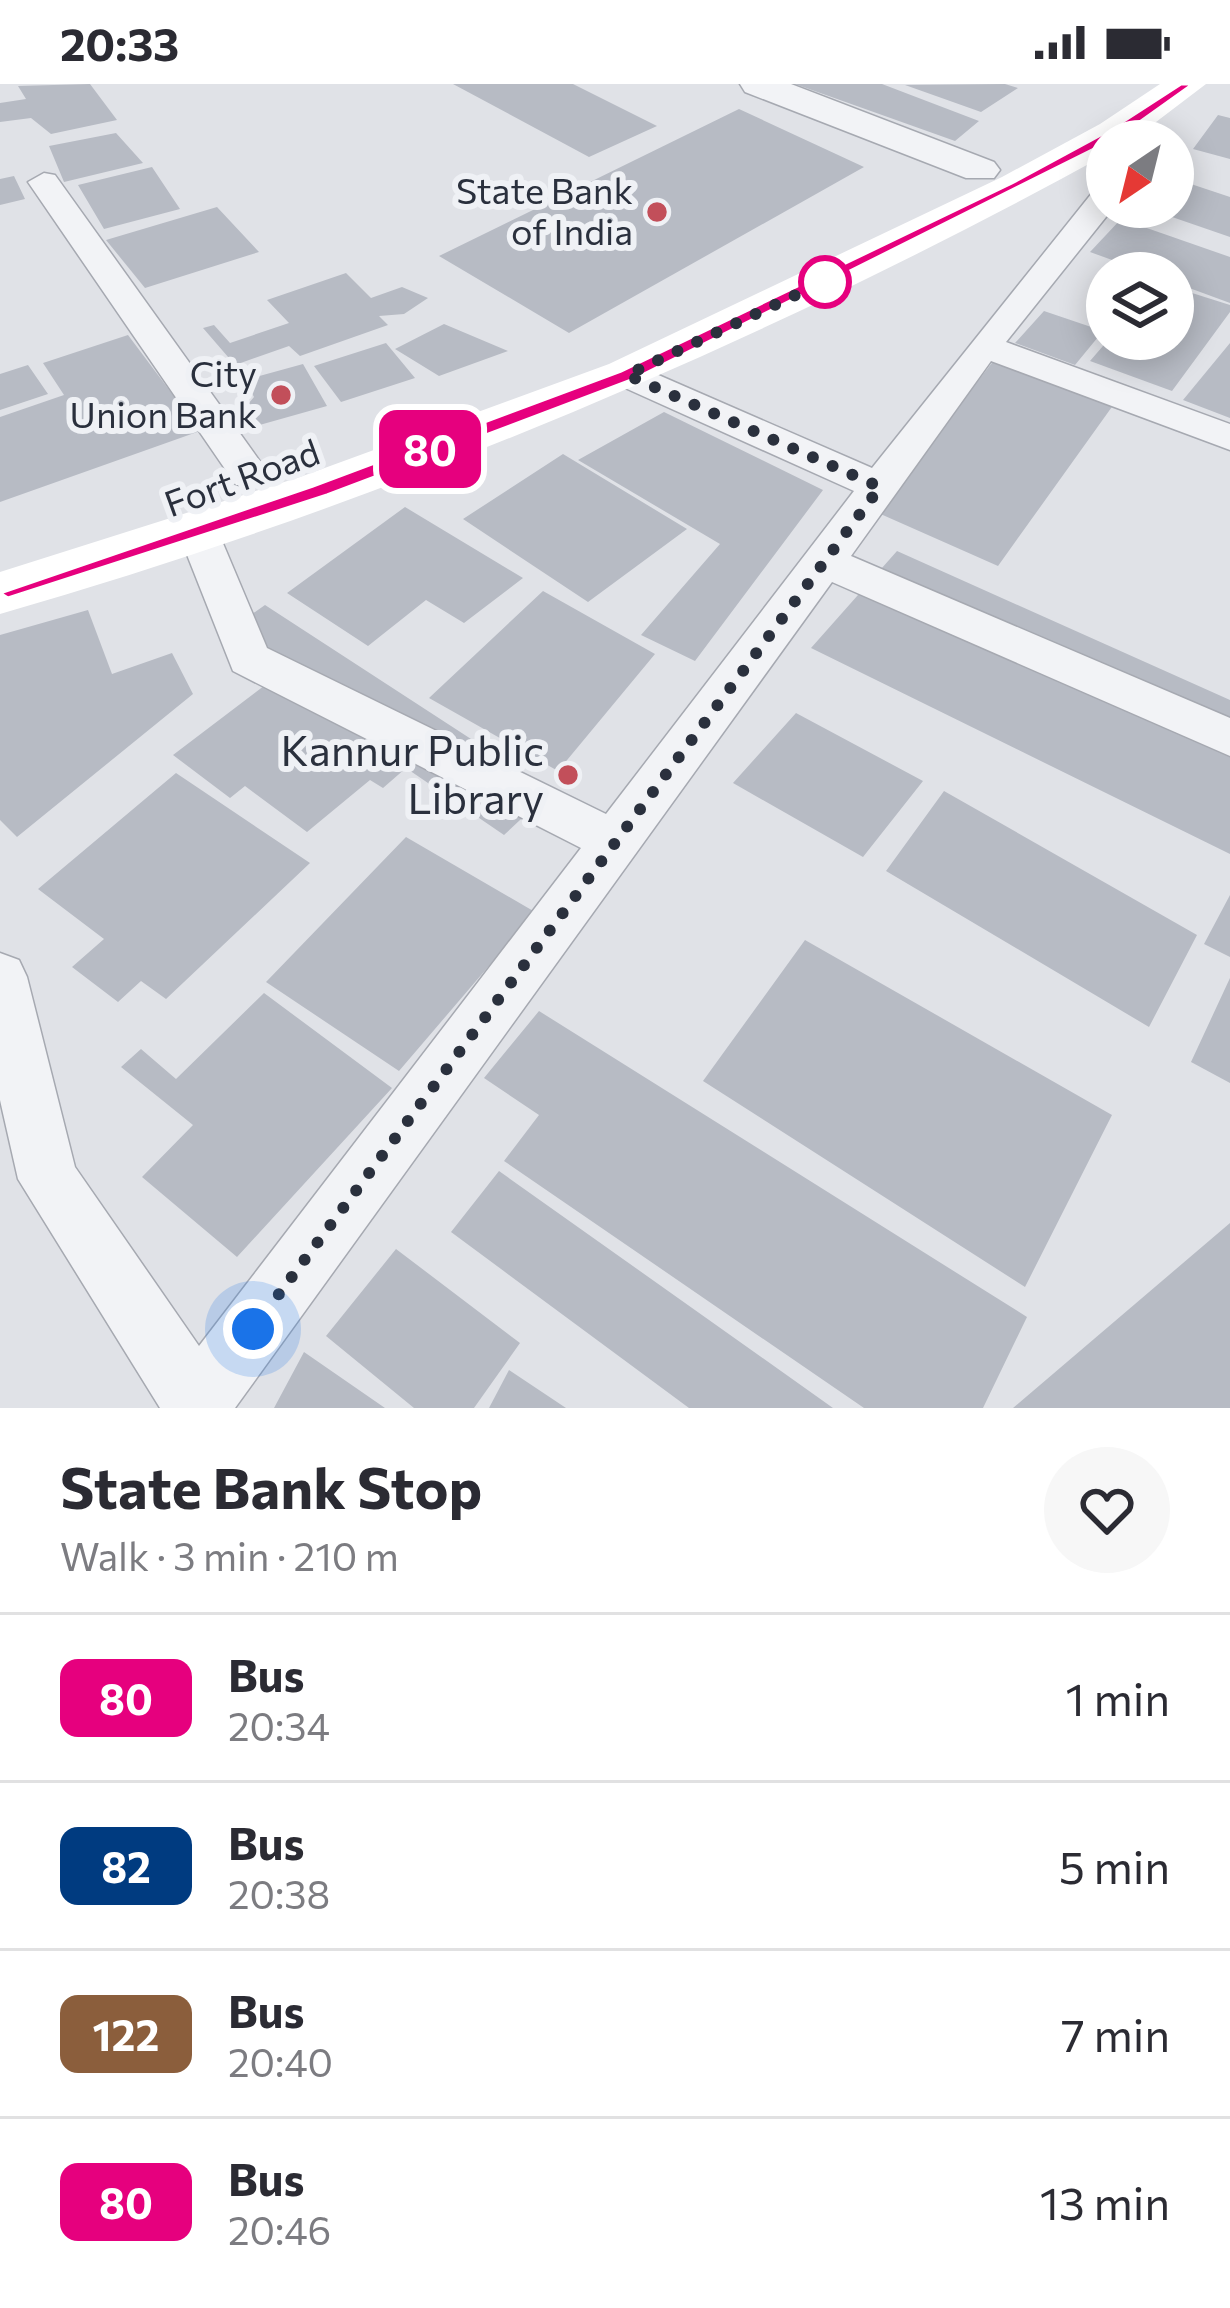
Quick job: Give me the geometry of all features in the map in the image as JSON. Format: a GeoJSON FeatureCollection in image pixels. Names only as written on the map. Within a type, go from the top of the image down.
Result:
{"type":"FeatureCollection","features":[{"type":"Feature","properties":{"kind":"main road","name":"Fort Road"},"geometry":{"type":"LineString","coordinates":[[999,178],[1133,84]]}},
{"type":"Feature","properties":{"kind":"main road","name":"Fort Road"},"geometry":{"type":"LineString","coordinates":[[1140,120],[1186,84]]}},
{"type":"Feature","properties":{"kind":"main road","name":"Fort Road"},"geometry":{"type":"LineString","coordinates":[[0,593],[199,532],[608,362],[906,210],[1086,148]]}},
{"type":"Feature","properties":{"kind":"main road","name":"Fort Road"},"geometry":{"type":"LineString","coordinates":[[0,564],[250,476],[608,362]]}},
{"type":"Feature","properties":{"kind":"street"},"geometry":{"type":"LineString","coordinates":[[758,84],[999,178]]}},
{"type":"Feature","properties":{"kind":"street"},"geometry":{"type":"LineString","coordinates":[[44,182],[250,476]]}},
{"type":"Feature","properties":{"kind":"street"},"geometry":{"type":"LineString","coordinates":[[0,977],[48,1179],[196,1406],[984,346],[1086,221]]}},
{"type":"Feature","properties":{"kind":"street"},"geometry":{"type":"LineString","coordinates":[[984,346],[1230,438]]}},
{"type":"Feature","properties":{"kind":"street"},"geometry":{"type":"LineString","coordinates":[[608,362],[880,487]]}},
{"type":"Feature","properties":{"kind":"street"},"geometry":{"type":"LineString","coordinates":[[199,532],[248,659],[616,842]]}},
{"type":"Feature","properties":{"kind":"street"},"geometry":{"type":"LineString","coordinates":[[824,561],[1230,737]]}},
{"type":"Feature","properties":{"kind":"building"},"geometry":{"type":"Polygon","coordinates":[[[90,84],[117,120],[51,134],[31,118],[0,122],[0,103],[26,99],[18,86],[90,84]]]}},
{"type":"Feature","properties":{"kind":"building"},"geometry":{"type":"Polygon","coordinates":[[[453,84],[573,84],[657,126],[589,157],[453,84]]]}},
{"type":"Feature","properties":{"kind":"building"},"geometry":{"type":"Polygon","coordinates":[[[795,84],[882,84],[979,121],[955,141],[795,84]]]}},
{"type":"Feature","properties":{"kind":"building"},"geometry":{"type":"Polygon","coordinates":[[[1005,84],[1018,88],[981,112],[905,85],[1005,84]]]}},
{"type":"Feature","properties":{"kind":"building","name":"State Bank of India"},"geometry":{"type":"Polygon","coordinates":[[[739,109],[864,167],[569,333],[439,256],[739,109]]]}},
{"type":"Feature","properties":{"kind":"building"},"geometry":{"type":"Polygon","coordinates":[[[1218,115],[1230,118],[1230,159],[1194,148],[1218,115]]]}},
{"type":"Feature","properties":{"kind":"building"},"geometry":{"type":"Polygon","coordinates":[[[116,133],[143,163],[64,182],[49,146],[116,133]]]}},
{"type":"Feature","properties":{"kind":"building"},"geometry":{"type":"Polygon","coordinates":[[[152,167],[180,209],[104,229],[78,185],[152,167]]]}},
{"type":"Feature","properties":{"kind":"building"},"geometry":{"type":"Polygon","coordinates":[[[14,176],[25,199],[0,205],[0,179],[14,176]]]}},
{"type":"Feature","properties":{"kind":"building"},"geometry":{"type":"Polygon","coordinates":[[[1194,185],[1230,197],[1230,237],[1194,225],[1194,185]]]}},
{"type":"Feature","properties":{"kind":"building"},"geometry":{"type":"Polygon","coordinates":[[[217,207],[259,252],[145,288],[106,240],[217,207]]]}},
{"type":"Feature","properties":{"kind":"building"},"geometry":{"type":"Polygon","coordinates":[[[1113,228],[1147,228],[1230,257],[1230,303],[1194,290],[1194,252],[1090,252],[1113,228]]]}},
{"type":"Feature","properties":{"kind":"building"},"geometry":{"type":"Polygon","coordinates":[[[346,273],[371,298],[402,287],[428,298],[404,314],[379,316],[388,325],[300,356],[289,346],[235,365],[203,328],[214,325],[230,343],[289,323],[267,300],[346,273]]]}},
{"type":"Feature","properties":{"kind":"building"},"geometry":{"type":"Polygon","coordinates":[[[1194,294],[1230,305],[1230,312],[1172,391],[1090,361],[1194,360],[1194,294]]]}},
{"type":"Feature","properties":{"kind":"building"},"geometry":{"type":"Polygon","coordinates":[[[1044,311],[1086,325],[1086,352],[1075,365],[1015,343],[1044,311]]]}},
{"type":"Feature","properties":{"kind":"building"},"geometry":{"type":"Polygon","coordinates":[[[444,324],[508,351],[439,376],[395,349],[444,324]]]}},
{"type":"Feature","properties":{"kind":"building"},"geometry":{"type":"Polygon","coordinates":[[[128,335],[200,431],[0,502],[0,417],[64,395],[43,363],[128,335]]]}},
{"type":"Feature","properties":{"kind":"building"},"geometry":{"type":"Polygon","coordinates":[[[386,343],[415,378],[341,402],[314,366],[386,343]]]}},
{"type":"Feature","properties":{"kind":"building"},"geometry":{"type":"Polygon","coordinates":[[[1230,343],[1230,418],[1183,400],[1230,343]]]}},
{"type":"Feature","properties":{"kind":"building"},"geometry":{"type":"Polygon","coordinates":[[[995,359],[1114,404],[998,566],[876,512],[995,359]]]}},
{"type":"Feature","properties":{"kind":"building"},"geometry":{"type":"Polygon","coordinates":[[[303,364],[327,406],[256,426],[237,417],[254,397],[245,380],[303,364]]]}},
{"type":"Feature","properties":{"kind":"building"},"geometry":{"type":"Polygon","coordinates":[[[28,365],[48,394],[0,410],[0,374],[28,365]]]}},
{"type":"Feature","properties":{"kind":"building"},"geometry":{"type":"Polygon","coordinates":[[[664,412],[823,490],[695,661],[641,635],[720,544],[578,460],[664,412]]]}},
{"type":"Feature","properties":{"kind":"building"},"geometry":{"type":"Polygon","coordinates":[[[563,454],[687,529],[588,602],[463,519],[563,454]]]}},
{"type":"Feature","properties":{"kind":"building"},"geometry":{"type":"Polygon","coordinates":[[[405,507],[523,578],[464,623],[426,600],[368,646],[287,593],[405,507]]]}},
{"type":"Feature","properties":{"kind":"building"},"geometry":{"type":"Polygon","coordinates":[[[897,551],[1230,700],[1230,854],[811,648],[897,551]]]}},
{"type":"Feature","properties":{"kind":"building"},"geometry":{"type":"Polygon","coordinates":[[[543,591],[655,654],[558,771],[429,698],[543,591]]]}},
{"type":"Feature","properties":{"kind":"building"},"geometry":{"type":"Polygon","coordinates":[[[265,605],[551,791],[504,835],[406,768],[383,788],[370,780],[307,832],[245,786],[230,798],[173,755],[289,667],[232,628],[265,605]]]}},
{"type":"Feature","properties":{"kind":"building"},"geometry":{"type":"Polygon","coordinates":[[[88,610],[112,674],[172,653],[193,694],[17,837],[0,820],[0,635],[88,610]]]}},
{"type":"Feature","properties":{"kind":"building"},"geometry":{"type":"Polygon","coordinates":[[[796,713],[923,781],[863,857],[733,783],[796,713]]]}},
{"type":"Feature","properties":{"kind":"building"},"geometry":{"type":"Polygon","coordinates":[[[176,773],[310,863],[166,999],[141,981],[118,1002],[72,967],[104,939],[38,889],[176,773]]]}},
{"type":"Feature","properties":{"kind":"building"},"geometry":{"type":"Polygon","coordinates":[[[944,791],[1197,935],[1149,1027],[886,871],[944,791]]]}},
{"type":"Feature","properties":{"kind":"building"},"geometry":{"type":"Polygon","coordinates":[[[406,837],[535,912],[399,1071],[266,982],[406,837]]]}},
{"type":"Feature","properties":{"kind":"building"},"geometry":{"type":"Polygon","coordinates":[[[1230,895],[1230,957],[1204,944],[1230,895]]]}},
{"type":"Feature","properties":{"kind":"building"},"geometry":{"type":"Polygon","coordinates":[[[805,940],[1112,1115],[1025,1287],[703,1081],[805,940]]]}},
{"type":"Feature","properties":{"kind":"building"},"geometry":{"type":"Polygon","coordinates":[[[1230,978],[1230,1083],[1191,1062],[1230,978]]]}},
{"type":"Feature","properties":{"kind":"building"},"geometry":{"type":"Polygon","coordinates":[[[264,993],[392,1088],[237,1257],[142,1177],[193,1125],[121,1067],[141,1049],[176,1079],[264,993]]]}},
{"type":"Feature","properties":{"kind":"building"},"geometry":{"type":"Polygon","coordinates":[[[539,1011],[1027,1317],[983,1408],[864,1408],[504,1161],[539,1115],[484,1078],[539,1011]]]}},
{"type":"Feature","properties":{"kind":"building"},"geometry":{"type":"Polygon","coordinates":[[[499,1171],[833,1408],[689,1408],[451,1232],[499,1171]]]}},
{"type":"Feature","properties":{"kind":"building"},"geometry":{"type":"Polygon","coordinates":[[[1230,1223],[1230,1408],[1013,1408],[1230,1223]]]}},
{"type":"Feature","properties":{"kind":"building"},"geometry":{"type":"Polygon","coordinates":[[[396,1249],[520,1343],[474,1408],[414,1408],[326,1336],[396,1249]]]}},
{"type":"Feature","properties":{"kind":"building"},"geometry":{"type":"Polygon","coordinates":[[[304,1352],[385,1408],[274,1408],[304,1352]]]}},
{"type":"Feature","properties":{"kind":"building"},"geometry":{"type":"Polygon","coordinates":[[[509,1370],[566,1408],[489,1408],[509,1370]]]}},
{"type":"Feature","properties":{"kind":"bus line","name":"80"},"geometry":{"type":"LineString","coordinates":[[0,593],[134,554],[320,490],[627,375],[1017,186],[1115,133],[1186,84]]}},
{"type":"Feature","properties":{"kind":"place","name":"State Bank of India"},"geometry":{"type":"Point","coordinates":[657,212]}},
{"type":"Feature","properties":{"kind":"place","name":"City Union Bank"},"geometry":{"type":"Point","coordinates":[281,395]}},
{"type":"Feature","properties":{"kind":"place","name":"Kannur Public Library"},"geometry":{"type":"Point","coordinates":[568,775]}},
{"type":"Feature","properties":{"kind":"route"},"geometry":{"type":"LineString","coordinates":[[253,1329],[880,487],[627,375],[838,275],[825,282]]}}]}
